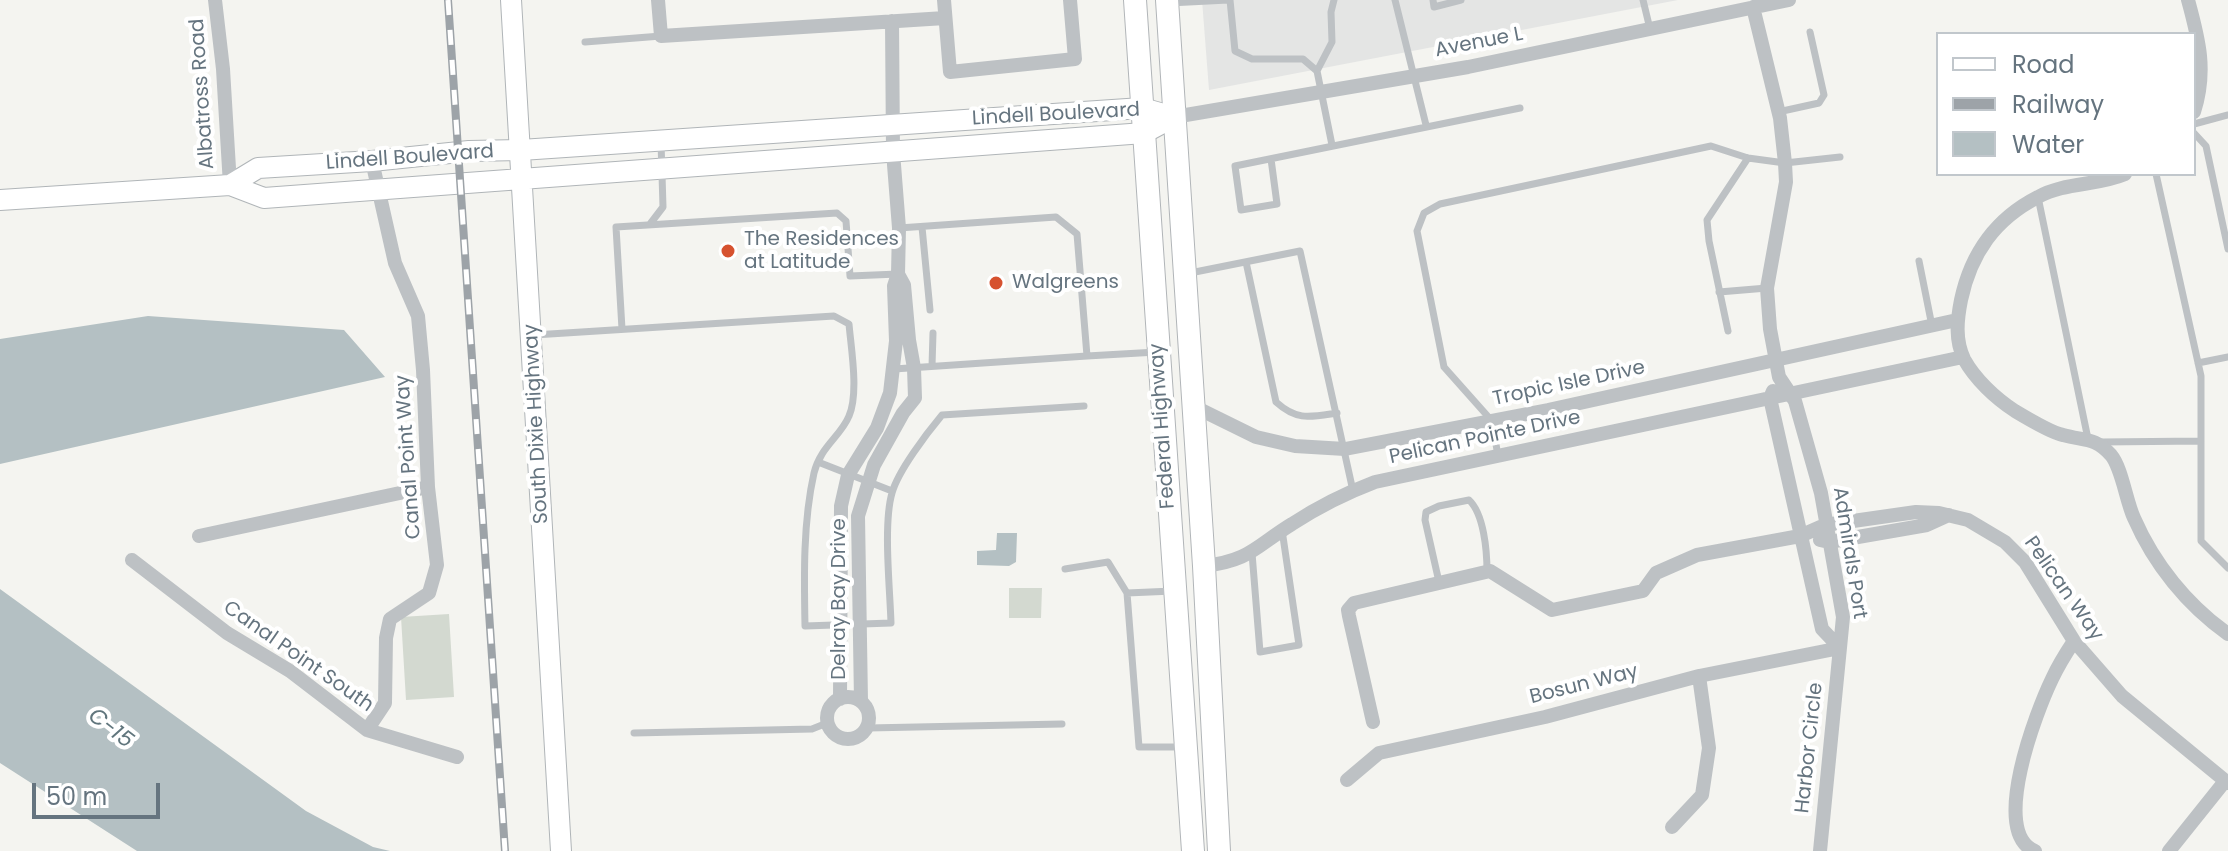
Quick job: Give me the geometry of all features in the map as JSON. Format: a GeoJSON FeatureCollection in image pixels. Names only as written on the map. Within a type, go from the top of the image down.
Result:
{"type":"FeatureCollection","features":[{"type":"Feature","properties":{"kind":"main road","name":"Federal Highway"},"geometry":{"type":"LineString","coordinates":[[1135,0],[1192,848]]}},
{"type":"Feature","properties":{"kind":"main road","name":"Federal Highway"},"geometry":{"type":"LineString","coordinates":[[1167,2],[1219,847]]}},
{"type":"Feature","properties":{"kind":"main road"},"geometry":{"type":"LineString","coordinates":[[1169,518],[1192,559],[1204,566]]}},
{"type":"Feature","properties":{"kind":"main road"},"geometry":{"type":"LineString","coordinates":[[1174,590],[1193,604],[1208,635]]}},
{"type":"Feature","properties":{"kind":"street","name":"Albatross Road"},"geometry":{"type":"LineString","coordinates":[[215,0],[230,185]]}},
{"type":"Feature","properties":{"kind":"street","name":"South Dixie Highway"},"geometry":{"type":"LineString","coordinates":[[511,0],[561,850]]}},
{"type":"Feature","properties":{"kind":"street"},"geometry":{"type":"LineString","coordinates":[[658,0],[661,36],[945,18]]}},
{"type":"Feature","properties":{"kind":"street"},"geometry":{"type":"LineString","coordinates":[[944,0],[950,72],[1075,59],[1070,0]]}},
{"type":"Feature","properties":{"kind":"street","name":"Avenue L"},"geometry":{"type":"LineString","coordinates":[[1174,117],[1414,76],[1650,29],[1753,3],[1789,0]]}},
{"type":"Feature","properties":{"kind":"street"},"geometry":{"type":"LineString","coordinates":[[2188,0],[2201,49],[2201,79],[2196,103]]}},
{"type":"Feature","properties":{"kind":"street"},"geometry":{"type":"LineString","coordinates":[[1753,3],[1778,112],[1786,182],[1767,288],[1770,329],[1779,377],[1770,398]]}},
{"type":"Feature","properties":{"kind":"street","name":"Delray Bay Drive"},"geometry":{"type":"LineString","coordinates":[[840,699],[841,506],[848,475],[877,428],[890,393],[896,341],[894,286],[898,274],[899,228],[893,152],[892,21]]}},
{"type":"Feature","properties":{"kind":"street","name":"Lindell Boulevard"},"geometry":{"type":"LineString","coordinates":[[230,185],[258,168],[469,151],[1142,108],[1174,117]]}},
{"type":"Feature","properties":{"kind":"street","name":"Lindell Boulevard"},"geometry":{"type":"LineString","coordinates":[[0,200],[230,185],[264,198],[380,190],[1144,133],[1174,117]]}},
{"type":"Feature","properties":{"kind":"street","name":"Canal Point Way"},"geometry":{"type":"LineString","coordinates":[[367,730],[385,703],[386,638],[390,619],[429,593],[437,565],[428,487],[418,316],[395,263],[372,161]]}},
{"type":"Feature","properties":{"kind":"street"},"geometry":{"type":"LineString","coordinates":[[2118,176],[2092,184],[2068,186],[2038,197],[2015,210],[1985,241],[1966,280],[1957,320],[1963,357],[1975,376],[2016,412],[2060,435],[2094,441],[2115,459],[2129,506],[2151,551],[2189,601],[2228,634]]}},
{"type":"Feature","properties":{"kind":"street","name":"Delray Bay Drive"},"geometry":{"type":"LineString","coordinates":[[868,728],[869,713],[861,701],[858,516],[867,482],[903,413],[915,398],[904,285],[898,274]]}},
{"type":"Feature","properties":{"kind":"street","name":"Tropic Isle Drive"},"geometry":{"type":"LineString","coordinates":[[1193,406],[1256,437],[1295,446],[1345,449],[1492,421],[1957,320]]}},
{"type":"Feature","properties":{"kind":"street"},"geometry":{"type":"LineString","coordinates":[[1791,393],[1963,357]]}},
{"type":"Feature","properties":{"kind":"street","name":"Admirals Port"},"geometry":{"type":"LineString","coordinates":[[1779,377],[1791,393],[1821,493],[1843,617],[1840,648]]}},
{"type":"Feature","properties":{"kind":"street","name":"Pelican Pointe Drive"},"geometry":{"type":"LineString","coordinates":[[1204,566],[1226,564],[1252,553],[1282,530],[1375,482],[1791,393]]}},
{"type":"Feature","properties":{"kind":"street","name":"Admirals Port"},"geometry":{"type":"LineString","coordinates":[[1770,398],[1822,629],[1840,648]]}},
{"type":"Feature","properties":{"kind":"street"},"geometry":{"type":"LineString","coordinates":[[199,536],[428,487]]}},
{"type":"Feature","properties":{"kind":"street","name":"Pelican Way"},"geometry":{"type":"LineString","coordinates":[[1825,525],[1902,513],[1949,515],[1981,526],[2005,542],[2025,562],[2074,641],[2100,674],[2143,716],[2226,782]]}},
{"type":"Feature","properties":{"kind":"street"},"geometry":{"type":"LineString","coordinates":[[1800,536],[1829,542],[1927,525],[1949,515]]}},
{"type":"Feature","properties":{"kind":"street"},"geometry":{"type":"LineString","coordinates":[[1373,722],[1348,610],[1354,603],[1490,571],[1552,610],[1643,591],[1656,573],[1697,555],[1800,536],[1825,525]]}},
{"type":"Feature","properties":{"kind":"street","name":"Canal Point South"},"geometry":{"type":"LineString","coordinates":[[132,560],[227,633],[290,671],[367,730],[457,757]]}},
{"type":"Feature","properties":{"kind":"street"},"geometry":{"type":"LineString","coordinates":[[2035,851],[2020,839],[2016,828],[2018,787],[2036,718],[2052,678],[2074,641]]}},
{"type":"Feature","properties":{"kind":"street","name":"Bosun Way"},"geometry":{"type":"LineString","coordinates":[[1347,780],[1379,753],[1545,717],[1699,676],[1840,648]]}},
{"type":"Feature","properties":{"kind":"street","name":"Harbor Circle"},"geometry":{"type":"LineString","coordinates":[[1820,851],[1840,648]]}},
{"type":"Feature","properties":{"kind":"street"},"geometry":{"type":"LineString","coordinates":[[1672,827],[1702,795],[1709,748],[1699,676]]}},
{"type":"Feature","properties":{"kind":"street","name":"Delray Bay Drive"},"geometry":{"type":"LineString","coordinates":[[827,723],[829,708],[840,699],[861,701]]}},
{"type":"Feature","properties":{"kind":"street"},"geometry":{"type":"LineString","coordinates":[[827,723],[830,730],[842,739],[857,738],[868,728]]}},
{"type":"Feature","properties":{"kind":"street"},"geometry":{"type":"LineString","coordinates":[[2169,851],[2226,782]]}},
{"type":"Feature","properties":{"kind":"lane"},"geometry":{"type":"LineString","coordinates":[[1167,2],[1229,0],[1235,51],[1252,59],[1303,59],[1317,71]]}},
{"type":"Feature","properties":{"kind":"lane"},"geometry":{"type":"LineString","coordinates":[[1332,145],[1317,71],[1332,42],[1331,12],[1334,0]]}},
{"type":"Feature","properties":{"kind":"lane"},"geometry":{"type":"LineString","coordinates":[[1395,0],[1426,125]]}},
{"type":"Feature","properties":{"kind":"lane"},"geometry":{"type":"LineString","coordinates":[[1433,0],[1434,7],[1461,0]]}},
{"type":"Feature","properties":{"kind":"lane"},"geometry":{"type":"LineString","coordinates":[[1643,0],[1650,29]]}},
{"type":"Feature","properties":{"kind":"lane"},"geometry":{"type":"LineString","coordinates":[[1778,112],[1819,103],[1824,95],[1810,32]]}},
{"type":"Feature","properties":{"kind":"lane"},"geometry":{"type":"LineString","coordinates":[[585,42],[661,36]]}},
{"type":"Feature","properties":{"kind":"lane"},"geometry":{"type":"LineString","coordinates":[[1271,159],[1277,204],[1241,210],[1235,166],[1520,108]]}},
{"type":"Feature","properties":{"kind":"lane"},"geometry":{"type":"LineString","coordinates":[[2196,123],[2228,115]]}},
{"type":"Feature","properties":{"kind":"lane"},"geometry":{"type":"LineString","coordinates":[[2196,135],[2206,146],[2228,249]]}},
{"type":"Feature","properties":{"kind":"lane"},"geometry":{"type":"LineString","coordinates":[[650,224],[663,207],[661,140]]}},
{"type":"Feature","properties":{"kind":"lane"},"geometry":{"type":"LineString","coordinates":[[1498,456],[1492,421],[1444,367],[1417,231],[1424,213],[1440,204],[1711,146],[1748,158],[1785,163],[1840,157]]}},
{"type":"Feature","properties":{"kind":"lane"},"geometry":{"type":"LineString","coordinates":[[1728,331],[1707,220],[1748,158]]}},
{"type":"Feature","properties":{"kind":"lane"},"geometry":{"type":"LineString","coordinates":[[2156,176],[2201,376],[2201,541],[2228,568]]}},
{"type":"Feature","properties":{"kind":"lane"},"geometry":{"type":"LineString","coordinates":[[2038,197],[2094,441],[2201,441]]}},
{"type":"Feature","properties":{"kind":"lane"},"geometry":{"type":"LineString","coordinates":[[622,329],[616,227],[837,213],[846,221],[850,276],[898,274]]}},
{"type":"Feature","properties":{"kind":"lane"},"geometry":{"type":"LineString","coordinates":[[899,228],[1056,217],[1077,234],[1087,356]]}},
{"type":"Feature","properties":{"kind":"lane"},"geometry":{"type":"LineString","coordinates":[[922,227],[930,310]]}},
{"type":"Feature","properties":{"kind":"lane"},"geometry":{"type":"LineString","coordinates":[[1185,274],[1300,251],[1353,491]]}},
{"type":"Feature","properties":{"kind":"lane"},"geometry":{"type":"LineString","coordinates":[[1919,261],[1932,326]]}},
{"type":"Feature","properties":{"kind":"lane"},"geometry":{"type":"LineString","coordinates":[[1246,262],[1276,402],[1291,415],[1337,413]]}},
{"type":"Feature","properties":{"kind":"lane"},"geometry":{"type":"LineString","coordinates":[[1719,292],[1767,288]]}},
{"type":"Feature","properties":{"kind":"lane"},"geometry":{"type":"LineString","coordinates":[[532,335],[834,316],[849,324],[853,388],[849,416],[825,447],[818,462],[808,504],[805,626],[891,623],[888,518],[892,491],[942,415],[1084,406]]}},
{"type":"Feature","properties":{"kind":"lane"},"geometry":{"type":"LineString","coordinates":[[932,366],[933,333]]}},
{"type":"Feature","properties":{"kind":"lane"},"geometry":{"type":"LineString","coordinates":[[893,369],[1158,352]]}},
{"type":"Feature","properties":{"kind":"lane"},"geometry":{"type":"LineString","coordinates":[[2198,363],[2228,357]]}},
{"type":"Feature","properties":{"kind":"lane"},"geometry":{"type":"LineString","coordinates":[[818,462],[892,491]]}},
{"type":"Feature","properties":{"kind":"lane"},"geometry":{"type":"LineString","coordinates":[[1439,582],[1425,520],[1426,512],[1439,506],[1469,500],[1476,506],[1487,557],[1487,572]]}},
{"type":"Feature","properties":{"kind":"lane"},"geometry":{"type":"LineString","coordinates":[[1252,553],[1260,652],[1299,645],[1282,530]]}},
{"type":"Feature","properties":{"kind":"lane"},"geometry":{"type":"LineString","coordinates":[[1065,569],[1108,562],[1127,593],[1139,747],[1186,747]]}},
{"type":"Feature","properties":{"kind":"lane"},"geometry":{"type":"LineString","coordinates":[[1127,593],[1174,590]]}},
{"type":"Feature","properties":{"kind":"lane"},"geometry":{"type":"LineString","coordinates":[[634,733],[812,729],[827,723]]}},
{"type":"Feature","properties":{"kind":"lane"},"geometry":{"type":"LineString","coordinates":[[868,728],[1062,724]]}},
{"type":"Feature","properties":{"kind":"shaded area"},"geometry":{"type":"Polygon","coordinates":[[[1202,0],[1678,0],[1209,90],[1202,0]]]}},
{"type":"Feature","properties":{"kind":"shaded area"},"geometry":{"type":"Polygon","coordinates":[[[1009,588],[1042,588],[1041,618],[1009,618],[1009,588]]]}},
{"type":"Feature","properties":{"kind":"shaded area"},"geometry":{"type":"Polygon","coordinates":[[[449,614],[454,697],[406,700],[401,617],[449,614]]]}},
{"type":"Feature","properties":{"kind":"water"},"geometry":{"type":"Polygon","coordinates":[[[148,316],[344,330],[385,377],[0,464],[0,339],[148,316]]]}},
{"type":"Feature","properties":{"kind":"water"},"geometry":{"type":"Polygon","coordinates":[[[997,533],[1017,533],[1016,562],[1009,566],[977,565],[977,551],[996,550],[997,533]]]}},
{"type":"Feature","properties":{"kind":"water","name":"C-15"},"geometry":{"type":"Polygon","coordinates":[[[0,589],[306,811],[373,847],[390,851],[137,851],[0,763],[0,589]]]}},
{"type":"Feature","properties":{"kind":"railway"},"geometry":{"type":"LineString","coordinates":[[448,0],[505,851]]}},
{"type":"Feature","properties":{"kind":"place","name":"The Residences at Latitude"},"geometry":{"type":"Point","coordinates":[728,251]}},
{"type":"Feature","properties":{"kind":"place","name":"Walgreens"},"geometry":{"type":"Point","coordinates":[996,283]}}]}
